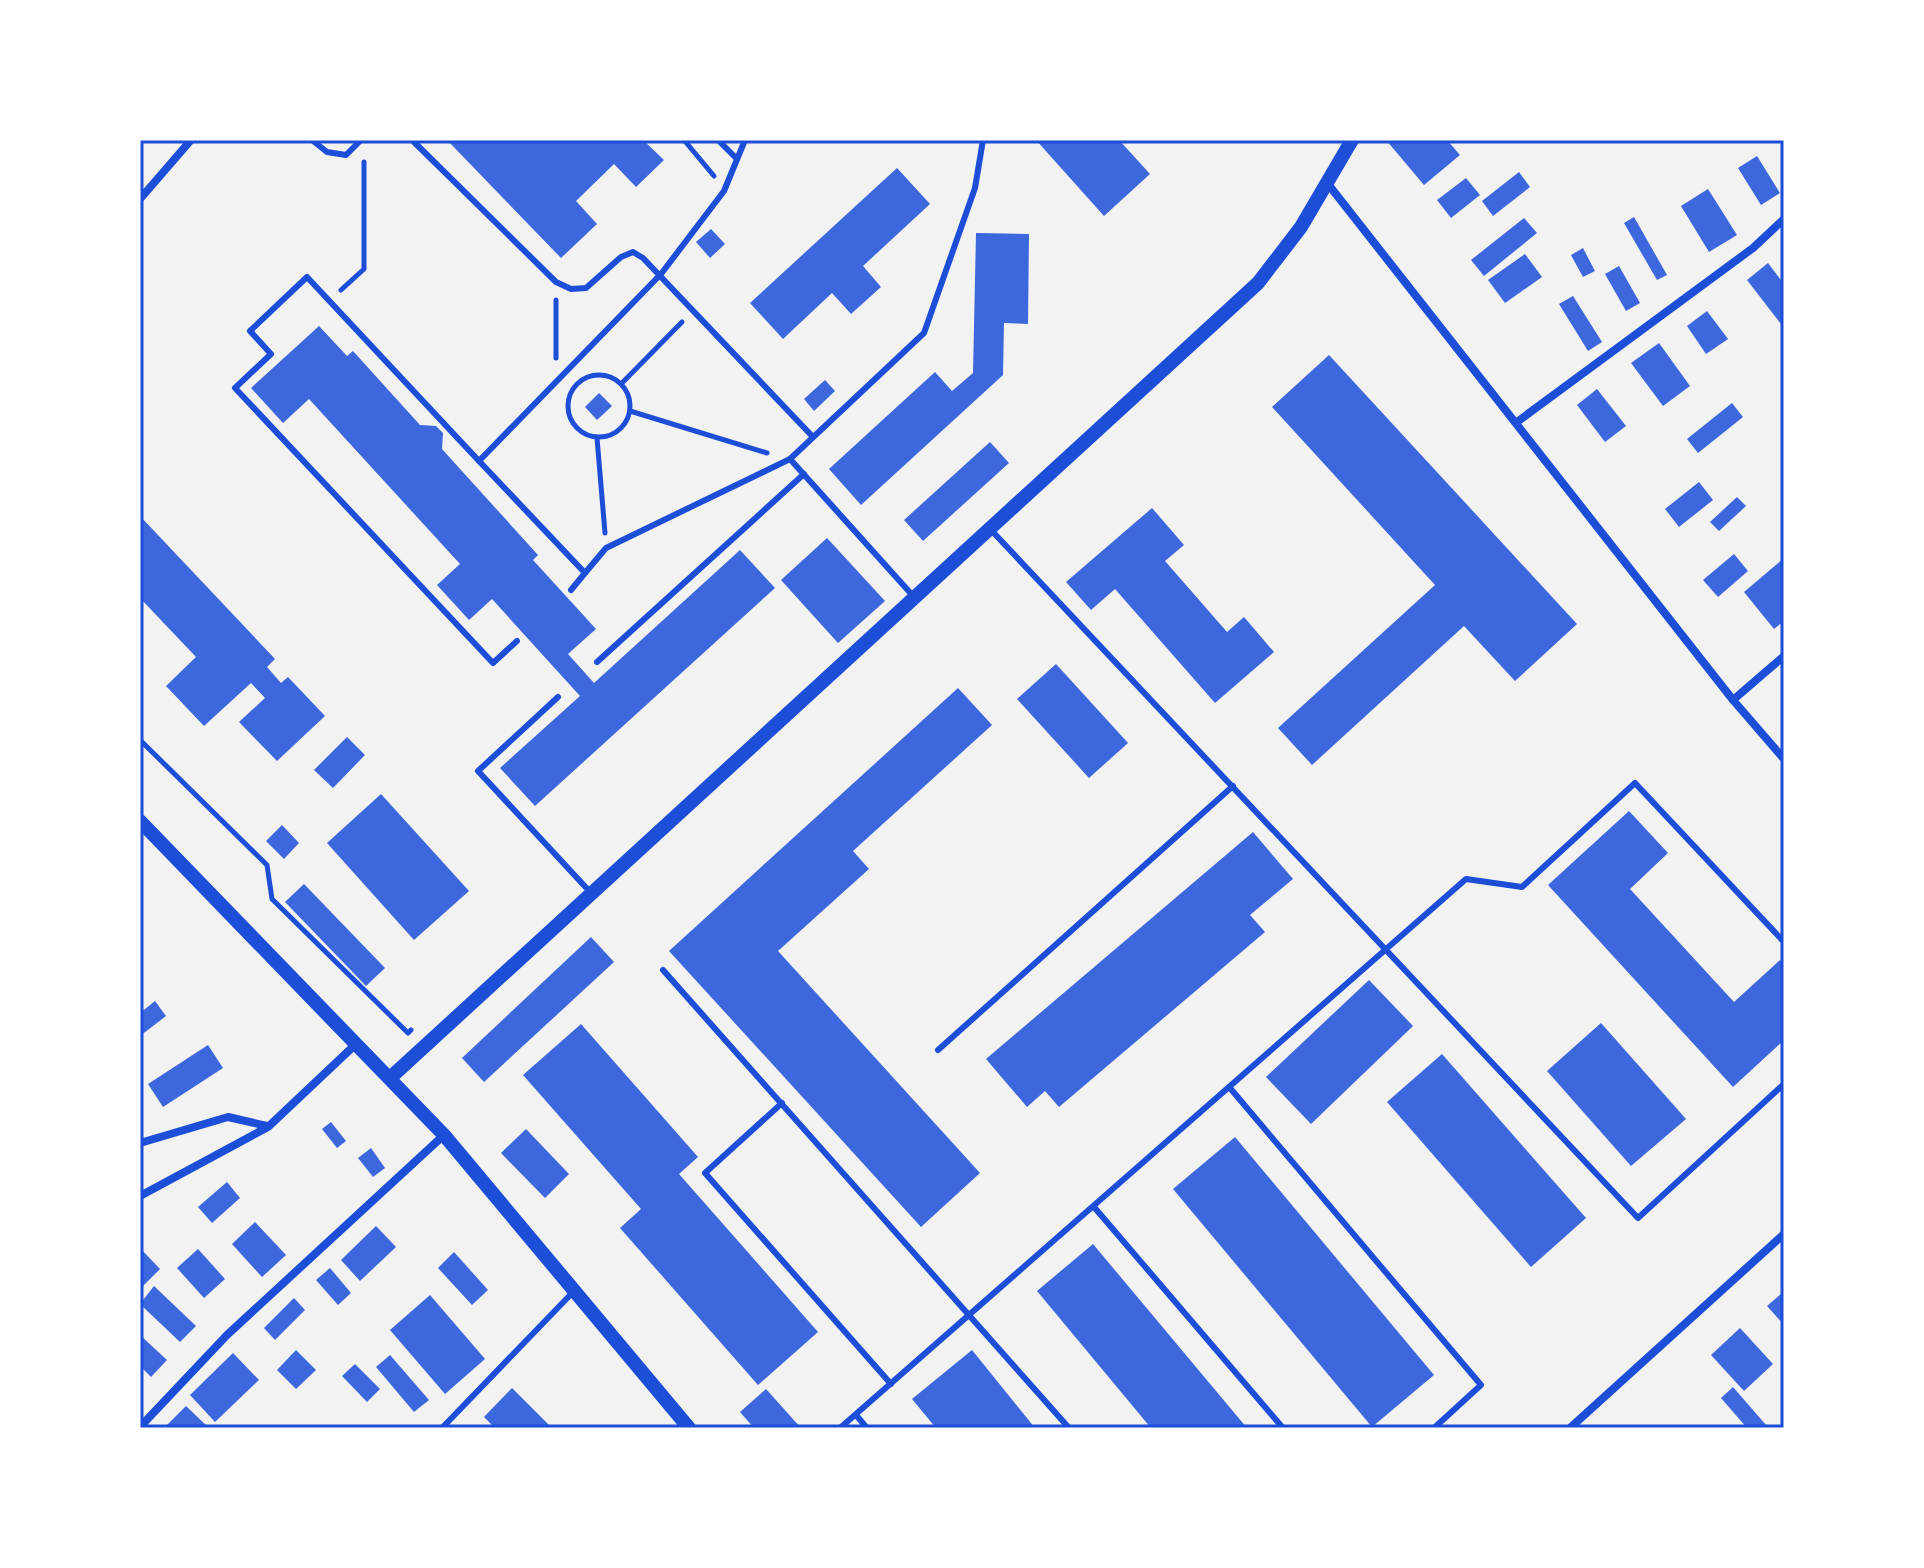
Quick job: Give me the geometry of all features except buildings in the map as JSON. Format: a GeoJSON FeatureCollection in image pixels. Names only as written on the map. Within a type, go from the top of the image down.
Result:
{"type":"FeatureCollection","features":[{"type":"Feature","properties":{"kind":"street"},"geometry":{"type":"LineString","coordinates":[[140,199],[191,140]]}},
{"type":"Feature","properties":{"kind":"street"},"geometry":{"type":"LineString","coordinates":[[390,1078],[1258,283],[1328,184],[1350,141]]}},
{"type":"Feature","properties":{"kind":"street"},"geometry":{"type":"LineString","coordinates":[[1328,184],[1733,700],[1784,759]]}},
{"type":"Feature","properties":{"kind":"street"},"geometry":{"type":"LineString","coordinates":[[1517,422],[1753,248],[1784,219]]}},
{"type":"Feature","properties":{"kind":"street"},"geometry":{"type":"LineString","coordinates":[[1733,700],[1784,656]]}},
{"type":"Feature","properties":{"kind":"street"},"geometry":{"type":"LineString","coordinates":[[140,821],[444,1135],[689,1428]]}},
{"type":"Feature","properties":{"kind":"street"},"geometry":{"type":"LineString","coordinates":[[140,1196],[268,1127],[358,1043]]}},
{"type":"Feature","properties":{"kind":"street"},"geometry":{"type":"LineString","coordinates":[[140,1143],[228,1117],[268,1127]]}},
{"type":"Feature","properties":{"kind":"street"},"geometry":{"type":"LineString","coordinates":[[140,1427],[227,1335],[444,1135]]}},
{"type":"Feature","properties":{"kind":"street"},"geometry":{"type":"LineString","coordinates":[[1570,1428],[1784,1234]]}},
{"type":"Feature","properties":{"kind":"lane"},"geometry":{"type":"LineString","coordinates":[[312,140],[327,152],[346,155],[361,140]]}},
{"type":"Feature","properties":{"kind":"lane"},"geometry":{"type":"LineString","coordinates":[[412,140],[556,282],[571,289],[586,288],[621,257],[633,252],[661,274],[813,437]]}},
{"type":"Feature","properties":{"kind":"lane"},"geometry":{"type":"LineString","coordinates":[[718,140],[737,159]]}},
{"type":"Feature","properties":{"kind":"lane"},"geometry":{"type":"LineString","coordinates":[[479,461],[661,274],[724,191],[745,140]]}},
{"type":"Feature","properties":{"kind":"lane"},"geometry":{"type":"LineString","coordinates":[[571,590],[606,548],[790,459],[924,333],[975,188],[983,140]]}},
{"type":"Feature","properties":{"kind":"lane"},"geometry":{"type":"LineString","coordinates":[[517,641],[493,663],[235,388],[271,354],[250,331],[307,277],[585,573]]}},
{"type":"Feature","properties":{"kind":"lane"},"geometry":{"type":"LineString","coordinates":[[790,459],[916,599]]}},
{"type":"Feature","properties":{"kind":"lane"},"geometry":{"type":"LineString","coordinates":[[597,662],[804,474]]}},
{"type":"Feature","properties":{"kind":"lane"},"geometry":{"type":"LineString","coordinates":[[991,530],[1638,1218],[1784,1084]]}},
{"type":"Feature","properties":{"kind":"lane"},"geometry":{"type":"LineString","coordinates":[[558,697],[478,771],[592,894]]}},
{"type":"Feature","properties":{"kind":"lane"},"geometry":{"type":"LineString","coordinates":[[840,1428],[1230,1088],[1384,947],[1466,879],[1522,887],[1635,783],[1784,942]]}},
{"type":"Feature","properties":{"kind":"lane"},"geometry":{"type":"LineString","coordinates":[[938,1050],[1233,786]]}},
{"type":"Feature","properties":{"kind":"lane"},"geometry":{"type":"LineString","coordinates":[[663,970],[1069,1428]]}},
{"type":"Feature","properties":{"kind":"lane"},"geometry":{"type":"LineString","coordinates":[[1230,1088],[1481,1385],[1434,1428]]}},
{"type":"Feature","properties":{"kind":"lane"},"geometry":{"type":"LineString","coordinates":[[782,1103],[705,1173],[891,1384]]}},
{"type":"Feature","properties":{"kind":"lane"},"geometry":{"type":"LineString","coordinates":[[1094,1207],[1283,1428]]}},
{"type":"Feature","properties":{"kind":"lane"},"geometry":{"type":"LineString","coordinates":[[442,1428],[574,1291]]}},
{"type":"Feature","properties":{"kind":"lane"},"geometry":{"type":"LineString","coordinates":[[856,1415],[867,1428]]}},
{"type":"Feature","properties":{"kind":"path"},"geometry":{"type":"LineString","coordinates":[[684,140],[724,191]]}},
{"type":"Feature","properties":{"kind":"path"},"geometry":{"type":"LineString","coordinates":[[330,301],[364,269],[364,157]]}},
{"type":"Feature","properties":{"kind":"path"},"geometry":{"type":"LineString","coordinates":[[556,282],[556,381]]}},
{"type":"Feature","properties":{"kind":"path"},"geometry":{"type":"LineString","coordinates":[[621,384],[694,309]]}},
{"type":"Feature","properties":{"kind":"path"},"geometry":{"type":"LineString","coordinates":[[592,375],[608,376],[621,384],[629,396],[630,411],[624,426],[612,435],[597,438],[583,433],[572,423],[567,409],[570,393],[579,381],[592,375]]}},
{"type":"Feature","properties":{"kind":"path"},"geometry":{"type":"LineString","coordinates":[[630,411],[790,459]]}},
{"type":"Feature","properties":{"kind":"path"},"geometry":{"type":"LineString","coordinates":[[597,438],[606,548]]}},
{"type":"Feature","properties":{"kind":"path"},"geometry":{"type":"LineString","coordinates":[[140,740],[267,865],[272,899],[408,1033],[417,1025]]}}]}
